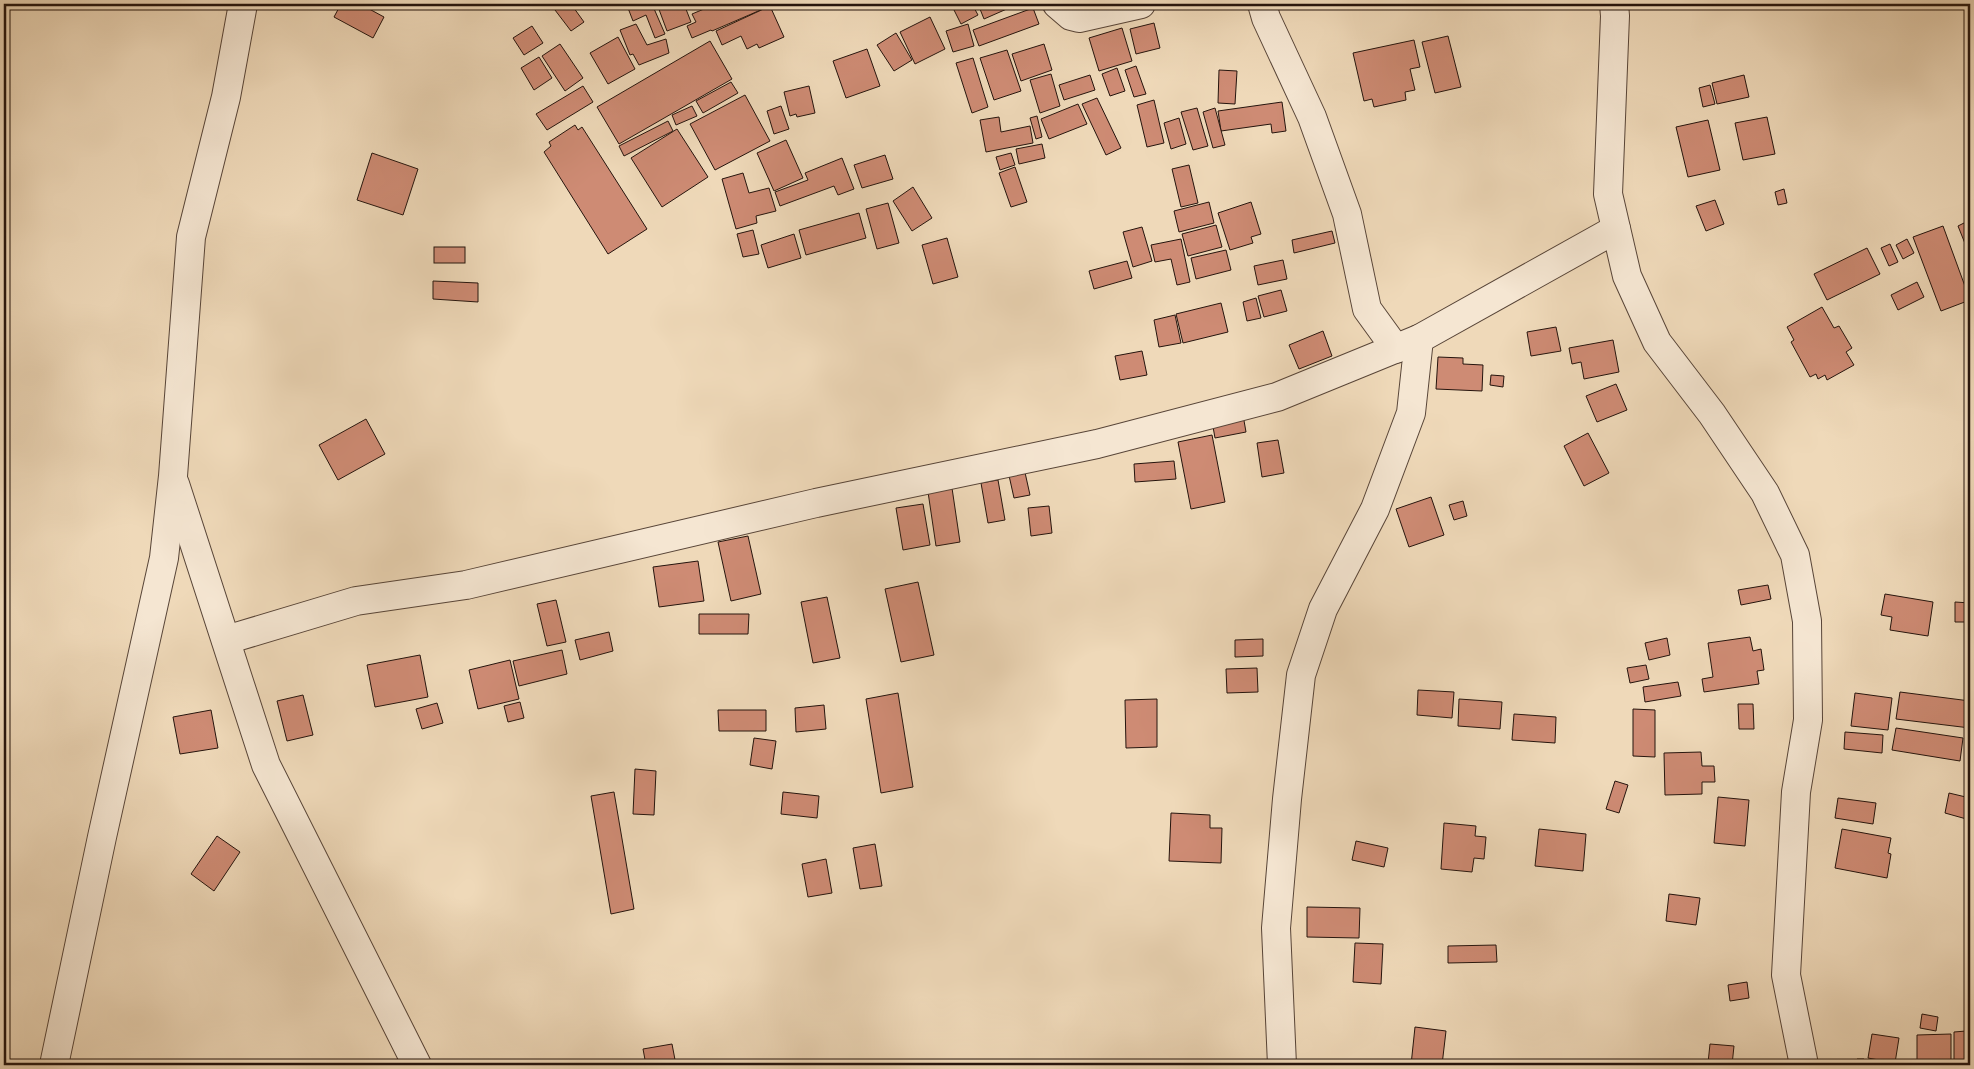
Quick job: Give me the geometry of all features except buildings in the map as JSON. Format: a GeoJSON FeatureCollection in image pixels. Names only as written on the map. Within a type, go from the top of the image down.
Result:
{"type":"FeatureCollection","features":[{"type":"Feature","properties":{"kind":"street"},"geometry":{"type":"LineString","coordinates":[[54,1065],[164,558],[191,236],[226,97],[243,4]]}},
{"type":"Feature","properties":{"kind":"street"},"geometry":{"type":"LineString","coordinates":[[1057,4],[1071,16],[1079,18],[1141,4]]}},
{"type":"Feature","properties":{"kind":"street"},"geometry":{"type":"LineString","coordinates":[[1262,4],[1266,18],[1312,117],[1347,214],[1367,309],[1407,344],[1410,413],[1375,509],[1323,609],[1301,675],[1287,799],[1276,928],[1282,1065]]}},
{"type":"Feature","properties":{"kind":"street"},"geometry":{"type":"LineString","coordinates":[[1614,4],[1608,194],[1627,276],[1657,342],[1712,414],[1765,493],[1795,556],[1807,621],[1808,720],[1796,792],[1786,975],[1804,1065]]}},
{"type":"Feature","properties":{"kind":"street"},"geometry":{"type":"LineString","coordinates":[[226,640],[356,601],[466,585],[816,503],[1097,444],[1277,396],[1407,344],[1616,229]]}},
{"type":"Feature","properties":{"kind":"street"},"geometry":{"type":"LineString","coordinates":[[172,476],[266,765],[417,1065]]}}]}
